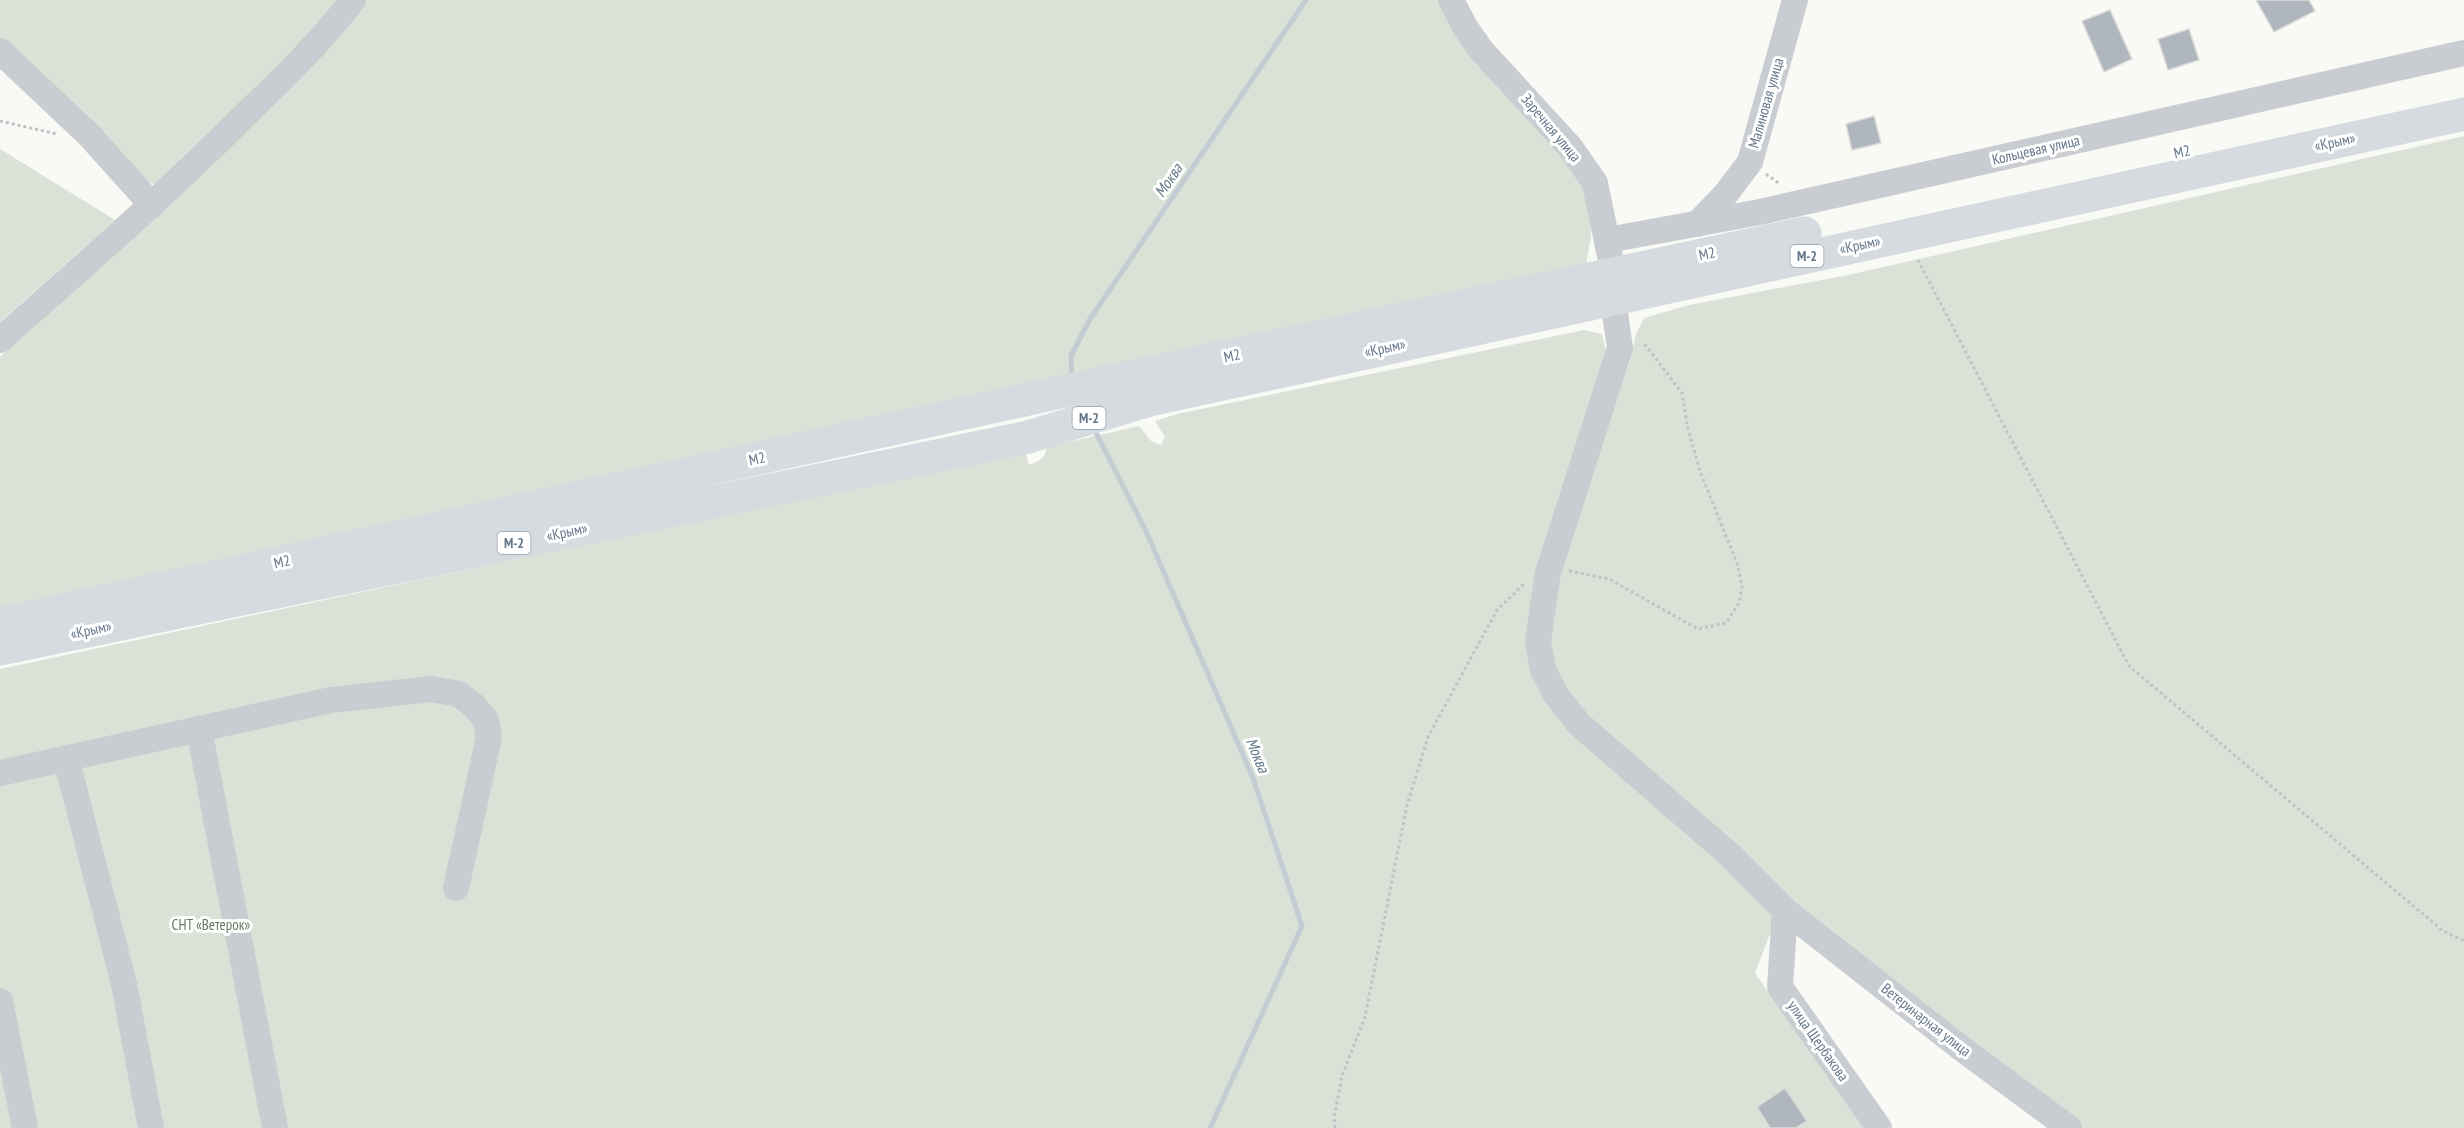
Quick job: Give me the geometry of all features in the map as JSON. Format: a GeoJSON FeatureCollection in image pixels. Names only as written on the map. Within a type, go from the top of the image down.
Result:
{"type":"FeatureCollection","features":[{"type":"Feature","properties":{"kind":"highway","name":"М2"},"geometry":{"type":"LineString","coordinates":[[0,624],[1613,287],[2464,92]]}},
{"type":"Feature","properties":{"kind":"highway","name":"«Крым»"},"geometry":{"type":"LineString","coordinates":[[0,649],[1028,437],[1150,400],[2464,114]]}},
{"type":"Feature","properties":{"kind":"street"},"geometry":{"type":"LineString","coordinates":[[0,340],[152,205],[287,74],[353,0]]}},
{"type":"Feature","properties":{"kind":"street","name":"Заречная улица"},"geometry":{"type":"LineString","coordinates":[[1451,0],[1465,27],[1481,50],[1570,147],[1595,183],[1608,240],[1613,287]]}},
{"type":"Feature","properties":{"kind":"street","name":"Малиновая улица"},"geometry":{"type":"LineString","coordinates":[[1697,224],[1725,195],[1750,162],[1795,0]]}},
{"type":"Feature","properties":{"kind":"street"},"geometry":{"type":"LineString","coordinates":[[0,51],[89,135],[152,205]]}},
{"type":"Feature","properties":{"kind":"street","name":"Кольцевая улица"},"geometry":{"type":"LineString","coordinates":[[1608,240],[1803,202],[2464,53]]}},
{"type":"Feature","properties":{"kind":"street","name":"Ветеринарная улица"},"geometry":{"type":"LineString","coordinates":[[1613,287],[1620,348],[1548,573],[1538,642],[1543,670],[1556,695],[1579,724],[1731,856],[1785,910],[1961,1048],[2069,1128]]}},
{"type":"Feature","properties":{"kind":"street"},"geometry":{"type":"LineString","coordinates":[[0,773],[331,700],[431,688],[459,694],[486,720],[489,737],[456,888]]}},
{"type":"Feature","properties":{"kind":"street"},"geometry":{"type":"LineString","coordinates":[[199,729],[275,1128]]}},
{"type":"Feature","properties":{"kind":"street"},"geometry":{"type":"LineString","coordinates":[[66,758],[124,984],[151,1128]]}},
{"type":"Feature","properties":{"kind":"street","name":"улица Щербакова"},"geometry":{"type":"LineString","coordinates":[[1785,910],[1780,987],[1879,1128]]}},
{"type":"Feature","properties":{"kind":"street"},"geometry":{"type":"LineString","coordinates":[[0,1001],[25,1128]]}},
{"type":"Feature","properties":{"kind":"path"},"geometry":{"type":"LineString","coordinates":[[0,121],[61,135]]}},
{"type":"Feature","properties":{"kind":"path"},"geometry":{"type":"LineString","coordinates":[[1750,162],[1803,202]]}},
{"type":"Feature","properties":{"kind":"path"},"geometry":{"type":"LineString","coordinates":[[1905,235],[2129,666],[2443,931],[2464,942]]}},
{"type":"Feature","properties":{"kind":"green space"},"geometry":{"type":"Polygon","coordinates":[[[0,0],[342,0],[283,72],[156,185],[148,182],[0,42],[0,0]]]}},
{"type":"Feature","properties":{"kind":"green space"},"geometry":{"type":"Polygon","coordinates":[[[367,0],[1448,0],[1588,186],[1591,236],[1586,265],[0,628],[0,357],[188,183],[279,93],[367,0]]]}},
{"type":"Feature","properties":{"kind":"green space"},"geometry":{"type":"Polygon","coordinates":[[[2464,136],[2464,1128],[2083,1128],[1786,894],[1564,694],[1548,643],[1559,569],[1630,361],[1636,334],[1644,318],[1689,305],[1848,275],[2464,136]]]}},
{"type":"Feature","properties":{"kind":"green space"},"geometry":{"type":"Polygon","coordinates":[[[0,149],[115,220],[0,322],[0,149]]]}},
{"type":"Feature","properties":{"kind":"green space","name":"СНТ «Ветерок»"},"geometry":{"type":"Polygon","coordinates":[[[1584,330],[1602,334],[1608,361],[1535,669],[1694,830],[1776,918],[1755,973],[1863,1128],[0,1128],[0,669],[1025,451],[1029,465],[1041,459],[1047,447],[1139,426],[1151,441],[1161,445],[1165,437],[1155,421],[1177,414],[1584,330]]]}},
{"type":"Feature","properties":{"kind":"building"},"geometry":{"type":"Polygon","coordinates":[[[2256,0],[2309,0],[2315,11],[2274,32],[2256,0]]]}},
{"type":"Feature","properties":{"kind":"building"},"geometry":{"type":"Polygon","coordinates":[[[2110,10],[2132,59],[2104,72],[2082,21],[2110,10]]]}},
{"type":"Feature","properties":{"kind":"building"},"geometry":{"type":"Polygon","coordinates":[[[2189,29],[2199,60],[2168,70],[2158,39],[2189,29]]]}},
{"type":"Feature","properties":{"kind":"building"},"geometry":{"type":"Polygon","coordinates":[[[1874,116],[1881,143],[1852,150],[1846,124],[1874,116]]]}},
{"type":"Feature","properties":{"kind":"building"},"geometry":{"type":"Polygon","coordinates":[[[1785,1088],[1807,1121],[1796,1128],[1770,1128],[1757,1107],[1785,1088]]]}},
{"type":"Feature","properties":{"kind":"waterway","name":"Моква"},"geometry":{"type":"LineString","coordinates":[[1072,379],[1071,356],[1090,319],[1306,0]]}},
{"type":"Feature","properties":{"kind":"waterway","name":"Моква"},"geometry":{"type":"LineString","coordinates":[[1093,427],[1146,531],[1253,778],[1302,926],[1210,1128]]}}]}
